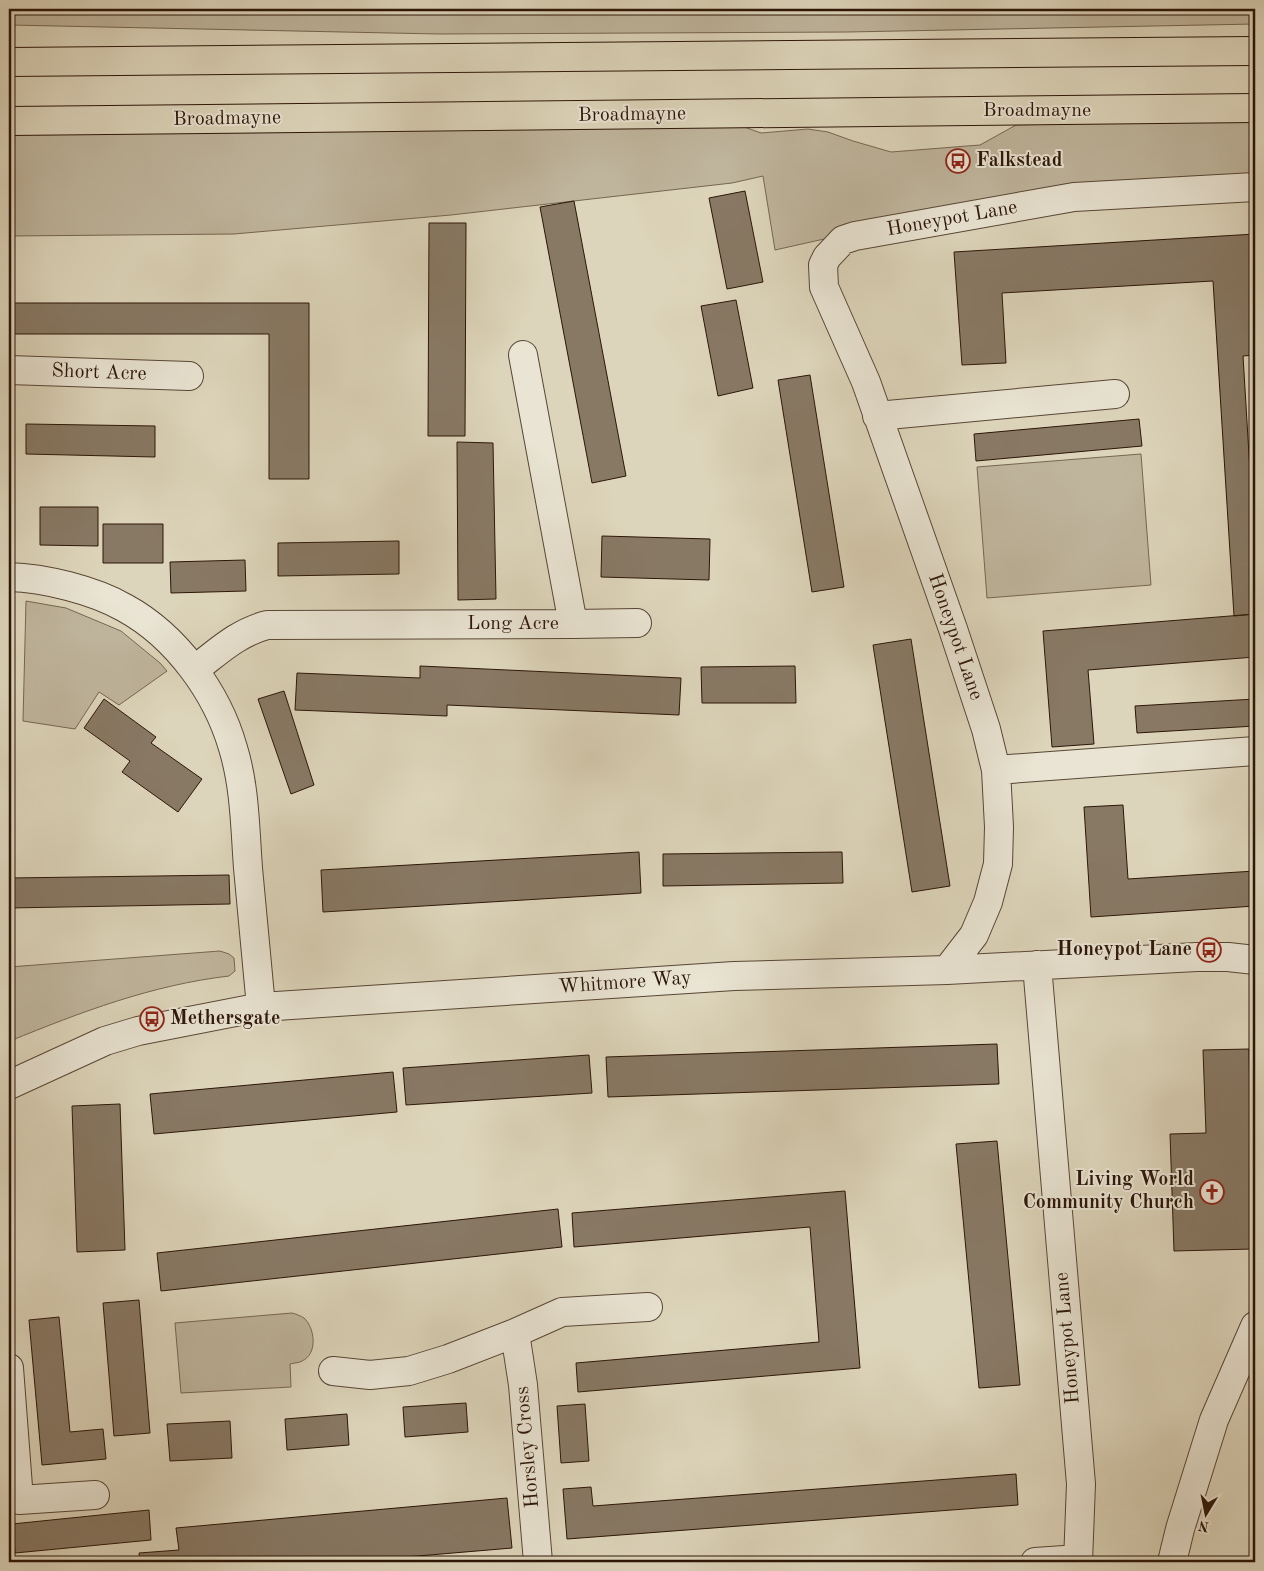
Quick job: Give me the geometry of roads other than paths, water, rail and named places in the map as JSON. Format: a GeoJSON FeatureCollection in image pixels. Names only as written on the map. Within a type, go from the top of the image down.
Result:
{"type":"FeatureCollection","features":[{"type":"Feature","properties":{"kind":"main road"},"geometry":{"type":"LineString","coordinates":[[9,62],[1255,51]]}},
{"type":"Feature","properties":{"kind":"main road","name":"Broadmayne"},"geometry":{"type":"LineString","coordinates":[[9,121],[1255,108]]}},
{"type":"Feature","properties":{"kind":"street","name":"Honeypot Lane"},"geometry":{"type":"LineString","coordinates":[[947,970],[974,935],[988,902],[998,864],[999,826],[996,770],[986,729],[953,629],[866,382],[824,287],[823,265],[843,240],[855,236],[1074,197],[1255,187]]}},
{"type":"Feature","properties":{"kind":"street","name":"Long Acre"},"geometry":{"type":"LineString","coordinates":[[194,670],[224,646],[250,629],[267,625],[573,624],[523,355]]}},
{"type":"Feature","properties":{"kind":"street","name":"Short Acre"},"geometry":{"type":"LineString","coordinates":[[9,370],[189,376]]}},
{"type":"Feature","properties":{"kind":"street"},"geometry":{"type":"LineString","coordinates":[[877,416],[1115,394]]}},
{"type":"Feature","properties":{"kind":"street"},"geometry":{"type":"LineString","coordinates":[[9,577],[24,577],[62,584],[124,607],[171,643],[194,670],[217,706],[233,747],[238,766],[245,816],[261,1007]]}},
{"type":"Feature","properties":{"kind":"street"},"geometry":{"type":"LineString","coordinates":[[573,624],[637,623]]}},
{"type":"Feature","properties":{"kind":"street"},"geometry":{"type":"LineString","coordinates":[[996,770],[1255,751]]}},
{"type":"Feature","properties":{"kind":"street","name":"Whitmore Way"},"geometry":{"type":"LineString","coordinates":[[9,1085],[88,1049],[138,1031],[261,1007],[734,976],[947,970],[1197,957],[1228,957],[1255,960]]}},
{"type":"Feature","properties":{"kind":"street","name":"Honeypot Lane"},"geometry":{"type":"LineString","coordinates":[[1037,965],[1081,1484],[1078,1561]]}},
{"type":"Feature","properties":{"kind":"street"},"geometry":{"type":"LineString","coordinates":[[334,1371],[370,1374],[409,1371],[448,1359],[515,1333],[562,1312],[648,1307]]}},
{"type":"Feature","properties":{"kind":"street"},"geometry":{"type":"LineString","coordinates":[[1172,1562],[1180,1529],[1214,1420],[1255,1326]]}},
{"type":"Feature","properties":{"kind":"street","name":"Horsley Cross"},"geometry":{"type":"LineString","coordinates":[[515,1333],[523,1385],[538,1562]]}},
{"type":"Feature","properties":{"kind":"street"},"geometry":{"type":"LineString","coordinates":[[9,1368],[19,1500],[95,1494]]}},
{"type":"Feature","properties":{"kind":"street"},"geometry":{"type":"LineString","coordinates":[[1034,1562],[1078,1561]]}},
{"type":"Feature","properties":{"kind":"place","name":"Falkstead"},"geometry":{"type":"Point","coordinates":[958,161]}},
{"type":"Feature","properties":{"kind":"place","name":"Honeypot Lane"},"geometry":{"type":"Point","coordinates":[1209,950]}},
{"type":"Feature","properties":{"kind":"place","name":"Methersgate"},"geometry":{"type":"Point","coordinates":[152,1019]}},
{"type":"Feature","properties":{"kind":"place","name":"Living World Community Church"},"geometry":{"type":"Point","coordinates":[1212,1192]}}]}
